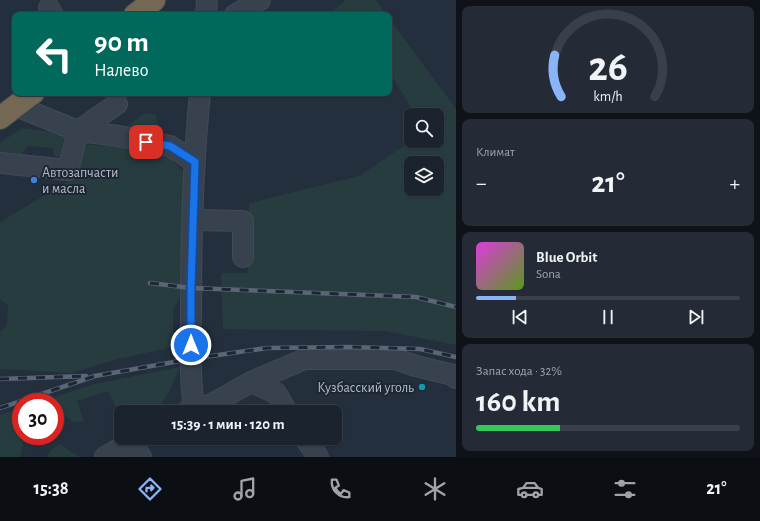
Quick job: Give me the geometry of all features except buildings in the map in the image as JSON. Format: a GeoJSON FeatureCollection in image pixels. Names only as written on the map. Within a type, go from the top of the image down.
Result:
{"type":"FeatureCollection","features":[{"type":"Feature","properties":{"kind":"highway"},"geometry":{"type":"LineString","coordinates":[[138,12],[154,0]]}},
{"type":"Feature","properties":{"kind":"highway"},"geometry":{"type":"LineString","coordinates":[[8,112],[29,96]]}},
{"type":"Feature","properties":{"kind":"street"},"geometry":{"type":"LineString","coordinates":[[206,12],[207,0]]}},
{"type":"Feature","properties":{"kind":"street"},"geometry":{"type":"LineString","coordinates":[[240,12],[260,0]]}},
{"type":"Feature","properties":{"kind":"street"},"geometry":{"type":"LineString","coordinates":[[190,405],[193,220],[200,96]]}},
{"type":"Feature","properties":{"kind":"street"},"geometry":{"type":"LineString","coordinates":[[0,163],[68,170],[78,131],[117,104]]}},
{"type":"Feature","properties":{"kind":"street"},"geometry":{"type":"LineString","coordinates":[[8,112],[78,131],[118,136],[170,146],[195,162]]}},
{"type":"Feature","properties":{"kind":"street"},"geometry":{"type":"LineString","coordinates":[[193,220],[243,221],[243,257]]}},
{"type":"Feature","properties":{"kind":"street"},"geometry":{"type":"LineString","coordinates":[[210,405],[251,382],[305,359],[395,359],[453,375],[456,378]]}},
{"type":"Feature","properties":{"kind":"street"},"geometry":{"type":"LineString","coordinates":[[251,382],[276,393],[284,405]]}},
{"type":"Feature","properties":{"kind":"street"},"geometry":{"type":"LineString","coordinates":[[310,445],[318,457]]}},
{"type":"Feature","properties":{"kind":"street"},"geometry":{"type":"LineString","coordinates":[[105,457],[137,446]]}},
{"type":"Feature","properties":{"kind":"green space"},"geometry":{"type":"Polygon","coordinates":[[[346,0],[376,0],[385,12],[334,12],[333,11],[346,0]]]}},
{"type":"Feature","properties":{"kind":"green space"},"geometry":{"type":"Polygon","coordinates":[[[392,22],[456,109],[456,345],[385,331],[223,329],[221,273],[248,273],[249,203],[359,176],[404,146],[404,148],[444,148],[444,108],[412,108],[392,77],[392,22]]]}},
{"type":"Feature","properties":{"kind":"green space"},"geometry":{"type":"Polygon","coordinates":[[[145,113],[155,114],[159,126],[148,137],[125,133],[128,125],[145,113]]]}},
{"type":"Feature","properties":{"kind":"green space"},"geometry":{"type":"Polygon","coordinates":[[[22,128],[61,133],[64,138],[63,156],[55,157],[52,148],[28,146],[20,156],[0,153],[0,143],[22,128]]]}},
{"type":"Feature","properties":{"kind":"green space"},"geometry":{"type":"Polygon","coordinates":[[[78,144],[161,150],[184,172],[181,296],[173,310],[173,347],[118,359],[71,373],[0,369],[0,332],[7,325],[8,305],[0,299],[0,222],[74,178],[78,144]]]}},
{"type":"Feature","properties":{"kind":"green space"},"geometry":{"type":"Polygon","coordinates":[[[180,367],[172,386],[160,405],[115,405],[108,391],[77,401],[84,421],[73,422],[64,414],[64,394],[94,384],[180,367]]]}},
{"type":"Feature","properties":{"kind":"green space"},"geometry":{"type":"Polygon","coordinates":[[[12,411],[12,445],[23,445],[20,457],[0,457],[0,415],[12,411]]]}},
{"type":"Feature","properties":{"kind":"green space"},"geometry":{"type":"Polygon","coordinates":[[[61,445],[79,457],[47,457],[52,449],[61,445]]]}},
{"type":"Feature","properties":{"kind":"railway"},"geometry":{"type":"LineString","coordinates":[[150,283],[191,288],[416,297],[456,307]]}},
{"type":"Feature","properties":{"kind":"railway"},"geometry":{"type":"LineString","coordinates":[[0,408],[95,376],[191,359],[267,348],[348,347],[420,349],[456,357]]}},
{"type":"Feature","properties":{"kind":"railway"},"geometry":{"type":"LineString","coordinates":[[0,379],[86,376]]}},
{"type":"Feature","properties":{"kind":"place","name":"Автозапчасти и масла"},"geometry":{"type":"Point","coordinates":[34,180]}},
{"type":"Feature","properties":{"kind":"place","name":"Кузбасский уголь"},"geometry":{"type":"Point","coordinates":[422,387]}},
{"type":"Feature","properties":{"kind":"route"},"geometry":{"type":"LineString","coordinates":[[146,142],[170,146],[195,162],[191,288],[191,345]]}}]}
